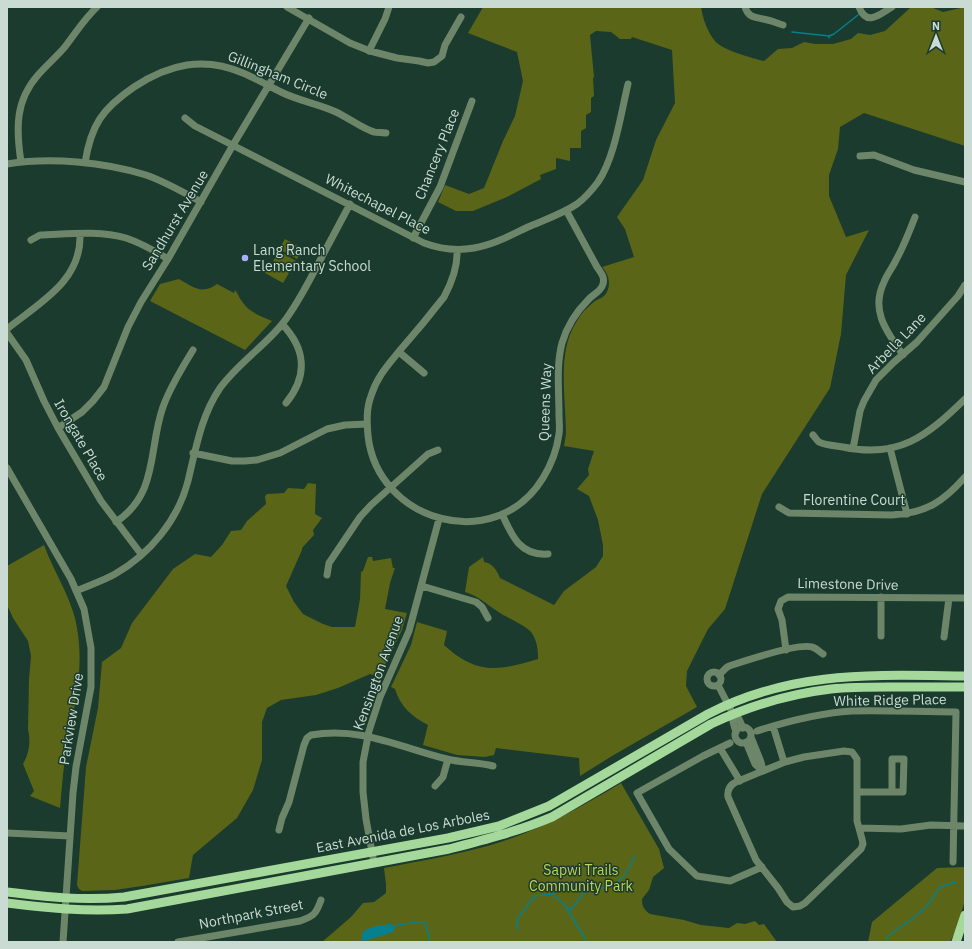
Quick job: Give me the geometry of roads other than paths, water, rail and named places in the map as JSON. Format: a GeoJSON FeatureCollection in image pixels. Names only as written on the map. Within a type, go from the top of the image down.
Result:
{"type":"FeatureCollection","features":[{"type":"Feature","properties":{"kind":"main road","name":"East Avenida de Los Arboles"},"geometry":{"type":"LineString","coordinates":[[7,892],[66,899],[107,899],[140,895],[471,833],[499,826],[549,806],[728,703],[779,687],[832,677],[868,675],[965,676]]}},
{"type":"Feature","properties":{"kind":"main road","name":"East Avenida de Los Arboles"},"geometry":{"type":"LineString","coordinates":[[7,903],[65,910],[111,910],[143,907],[457,847],[501,835],[546,819],[573,805],[711,724],[733,714],[781,698],[832,689],[868,687],[965,687]]}},
{"type":"Feature","properties":{"kind":"main road"},"geometry":{"type":"LineString","coordinates":[[956,942],[965,918]]}},
{"type":"Feature","properties":{"kind":"street"},"geometry":{"type":"LineString","coordinates":[[21,162],[17,138],[17,121],[21,104],[28,89],[38,75],[64,48],[86,17],[97,7]]}},
{"type":"Feature","properties":{"kind":"street"},"geometry":{"type":"LineString","coordinates":[[287,7],[309,18],[350,43],[369,51],[397,58],[428,63],[434,62],[442,56],[445,45],[460,17]]}},
{"type":"Feature","properties":{"kind":"street"},"geometry":{"type":"LineString","coordinates":[[369,51],[385,19],[389,7]]}},
{"type":"Feature","properties":{"kind":"street"},"geometry":{"type":"LineString","coordinates":[[745,7],[752,17],[783,25]]}},
{"type":"Feature","properties":{"kind":"street"},"geometry":{"type":"LineString","coordinates":[[859,7],[866,16],[875,18],[892,7]]}},
{"type":"Feature","properties":{"kind":"street","name":"Sandhurst Avenue"},"geometry":{"type":"LineString","coordinates":[[58,428],[82,412],[104,387],[132,320],[268,85],[309,18]]}},
{"type":"Feature","properties":{"kind":"street","name":"Gillingham Circle"},"geometry":{"type":"LineString","coordinates":[[85,163],[91,135],[96,125],[103,114],[121,96],[145,80],[159,73],[187,65],[216,65],[242,73],[282,93],[335,111],[373,132],[386,133]]}},
{"type":"Feature","properties":{"kind":"street","name":"Whitechapel Place"},"geometry":{"type":"LineString","coordinates":[[185,118],[196,126],[350,204],[413,238],[436,247],[457,250],[491,244],[566,210],[578,203],[589,193],[605,170],[610,156],[628,84]]}},
{"type":"Feature","properties":{"kind":"street","name":"Chancery Place"},"geometry":{"type":"LineString","coordinates":[[413,238],[440,187],[472,101]]}},
{"type":"Feature","properties":{"kind":"street"},"geometry":{"type":"LineString","coordinates":[[860,156],[874,155],[914,170],[965,182]]}},
{"type":"Feature","properties":{"kind":"street"},"geometry":{"type":"LineString","coordinates":[[7,164],[43,160],[85,163],[117,168],[146,175],[173,186],[201,202]]}},
{"type":"Feature","properties":{"kind":"street"},"geometry":{"type":"LineString","coordinates":[[76,591],[115,574],[141,554],[163,533],[177,510],[187,482],[193,453],[206,414],[221,387],[238,367],[282,324],[293,310],[350,204]]}},
{"type":"Feature","properties":{"kind":"street","name":"Queens Way"},"geometry":{"type":"LineString","coordinates":[[457,250],[454,274],[444,297],[384,368],[374,386],[370,397],[367,424],[369,443],[373,459],[380,474],[390,488],[401,499],[426,514],[440,519],[472,521],[487,519],[502,514],[518,505],[531,493],[543,478],[551,463],[560,433],[559,365],[562,342],[576,313],[589,298],[600,290],[603,283],[602,274],[566,210]]}},
{"type":"Feature","properties":{"kind":"street"},"geometry":{"type":"LineString","coordinates":[[904,355],[883,324],[879,309],[879,300],[883,283],[900,252],[915,217]]}},
{"type":"Feature","properties":{"kind":"street"},"geometry":{"type":"LineString","coordinates":[[7,329],[54,292],[65,281],[73,269],[77,258],[80,234]]}},
{"type":"Feature","properties":{"kind":"street"},"geometry":{"type":"LineString","coordinates":[[31,240],[40,235],[105,234],[126,238],[145,246],[168,259]]}},
{"type":"Feature","properties":{"kind":"street","name":"Arbella Lane"},"geometry":{"type":"LineString","coordinates":[[853,449],[860,411],[870,390],[884,372],[917,342],[958,296],[965,285]]}},
{"type":"Feature","properties":{"kind":"street"},"geometry":{"type":"LineString","coordinates":[[282,324],[297,342],[302,362],[298,383],[293,395],[286,403]]}},
{"type":"Feature","properties":{"kind":"street","name":"Irongate Place"},"geometry":{"type":"LineString","coordinates":[[7,333],[26,360],[58,428],[101,501],[141,554]]}},
{"type":"Feature","properties":{"kind":"street"},"geometry":{"type":"LineString","coordinates":[[116,522],[123,518],[133,507],[144,490],[152,463],[160,418],[164,406],[193,350]]}},
{"type":"Feature","properties":{"kind":"street"},"geometry":{"type":"LineString","coordinates":[[399,352],[424,373]]}},
{"type":"Feature","properties":{"kind":"street"},"geometry":{"type":"LineString","coordinates":[[813,435],[819,442],[853,449],[872,450],[890,448],[909,442],[925,434],[943,421],[965,399]]}},
{"type":"Feature","properties":{"kind":"street"},"geometry":{"type":"LineString","coordinates":[[193,453],[232,461],[257,460],[280,453],[327,429],[346,425],[367,424]]}},
{"type":"Feature","properties":{"kind":"street"},"geometry":{"type":"LineString","coordinates":[[890,448],[907,514]]}},
{"type":"Feature","properties":{"kind":"street"},"geometry":{"type":"LineString","coordinates":[[327,575],[329,563],[360,518],[371,505],[428,454],[438,450]]}},
{"type":"Feature","properties":{"kind":"street","name":"Parkview Drive"},"geometry":{"type":"LineString","coordinates":[[7,468],[64,566],[76,591],[84,609],[91,648],[92,671],[89,699],[76,767],[63,942]]}},
{"type":"Feature","properties":{"kind":"street","name":"Florentine Court"},"geometry":{"type":"LineString","coordinates":[[779,507],[789,513],[907,514],[929,507],[940,501],[948,495],[965,477]]}},
{"type":"Feature","properties":{"kind":"street"},"geometry":{"type":"LineString","coordinates":[[502,514],[511,533],[522,547],[531,553],[548,554]]}},
{"type":"Feature","properties":{"kind":"street","name":"Kensington Avenue"},"geometry":{"type":"LineString","coordinates":[[374,864],[363,792],[363,762],[368,737],[380,697],[409,631],[440,519]]}},
{"type":"Feature","properties":{"kind":"street"},"geometry":{"type":"LineString","coordinates":[[422,586],[476,602],[482,607],[488,618]]}},
{"type":"Feature","properties":{"kind":"street","name":"Limestone Drive"},"geometry":{"type":"LineString","coordinates":[[786,650],[782,620],[778,609],[784,598],[792,596],[965,598]]}},
{"type":"Feature","properties":{"kind":"street"},"geometry":{"type":"LineString","coordinates":[[881,597],[881,636]]}},
{"type":"Feature","properties":{"kind":"street"},"geometry":{"type":"LineString","coordinates":[[944,637],[949,598]]}},
{"type":"Feature","properties":{"kind":"street"},"geometry":{"type":"LineString","coordinates":[[718,685],[714,686],[708,682],[708,676],[717,674],[729,666],[759,656],[806,646],[813,647],[823,654]]}},
{"type":"Feature","properties":{"kind":"street"},"geometry":{"type":"LineString","coordinates":[[717,674],[720,681],[718,685],[733,714],[733,722],[736,732],[735,736],[737,741],[742,743],[749,740]]}},
{"type":"Feature","properties":{"kind":"street","name":"White Ridge Place"},"geometry":{"type":"LineString","coordinates":[[757,731],[816,715],[852,711],[956,712],[953,862]]}},
{"type":"Feature","properties":{"kind":"street"},"geometry":{"type":"LineString","coordinates":[[733,714],[739,719],[743,728],[749,731],[749,740],[761,762],[763,771]]}},
{"type":"Feature","properties":{"kind":"street"},"geometry":{"type":"LineString","coordinates":[[773,726],[784,762]]}},
{"type":"Feature","properties":{"kind":"street"},"geometry":{"type":"LineString","coordinates":[[736,732],[743,728]]}},
{"type":"Feature","properties":{"kind":"street"},"geometry":{"type":"LineString","coordinates":[[279,830],[282,818],[289,802],[304,745],[307,738],[311,735],[346,733],[402,745],[448,759],[483,763],[493,766]]}},
{"type":"Feature","properties":{"kind":"street"},"geometry":{"type":"LineString","coordinates":[[730,743],[637,793],[669,849],[697,876],[730,881],[762,867]]}},
{"type":"Feature","properties":{"kind":"street"},"geometry":{"type":"LineString","coordinates":[[720,748],[740,781]]}},
{"type":"Feature","properties":{"kind":"street"},"geometry":{"type":"LineString","coordinates":[[844,750],[852,752],[858,763],[857,821],[863,844],[861,849],[805,903],[800,906],[793,907],[787,902],[752,853],[728,797],[729,788],[732,784],[763,771],[784,762],[844,750]]}},
{"type":"Feature","properties":{"kind":"street"},"geometry":{"type":"LineString","coordinates":[[435,786],[443,777],[448,759]]}},
{"type":"Feature","properties":{"kind":"street"},"geometry":{"type":"LineString","coordinates":[[858,792],[892,792],[903,792],[904,759],[892,759],[892,792]]}},
{"type":"Feature","properties":{"kind":"street"},"geometry":{"type":"LineString","coordinates":[[859,828],[901,829],[931,825],[965,826]]}},
{"type":"Feature","properties":{"kind":"street"},"geometry":{"type":"LineString","coordinates":[[7,833],[70,836]]}},
{"type":"Feature","properties":{"kind":"street","name":"Northpark Street"},"geometry":{"type":"LineString","coordinates":[[178,942],[300,921],[314,914],[317,911],[321,900]]}},
{"type":"Feature","properties":{"kind":"water"},"geometry":{"type":"Polygon","coordinates":[[[392,924],[395,928],[393,932],[362,942],[362,933],[367,929],[392,924]]]}},
{"type":"Feature","properties":{"kind":"waterway"},"geometry":{"type":"LineString","coordinates":[[829,38],[829,36],[834,34],[858,15]]}},
{"type":"Feature","properties":{"kind":"waterway"},"geometry":{"type":"LineString","coordinates":[[792,32],[829,36]]}},
{"type":"Feature","properties":{"kind":"waterway"},"geometry":{"type":"LineString","coordinates":[[552,894],[561,886],[574,886],[585,892],[614,885],[625,875],[635,856]]}},
{"type":"Feature","properties":{"kind":"waterway"},"geometry":{"type":"LineString","coordinates":[[886,942],[888,936],[916,916],[928,905],[940,887],[956,882]]}},
{"type":"Feature","properties":{"kind":"waterway"},"geometry":{"type":"LineString","coordinates":[[567,908],[571,909],[585,892]]}},
{"type":"Feature","properties":{"kind":"waterway"},"geometry":{"type":"LineString","coordinates":[[518,930],[517,919],[535,896],[552,894],[564,904],[587,942]]}},
{"type":"Feature","properties":{"kind":"waterway"},"geometry":{"type":"LineString","coordinates":[[393,926],[425,922],[431,942]]}},
{"type":"Feature","properties":{"kind":"place","name":"Lang Ranch Elementary School"},"geometry":{"type":"Point","coordinates":[245,258]}},
{"type":"Feature","properties":{"kind":"park label","name":"Sapwi Trails Community Park"},"geometry":{"type":"Point","coordinates":[581,878]}}]}
